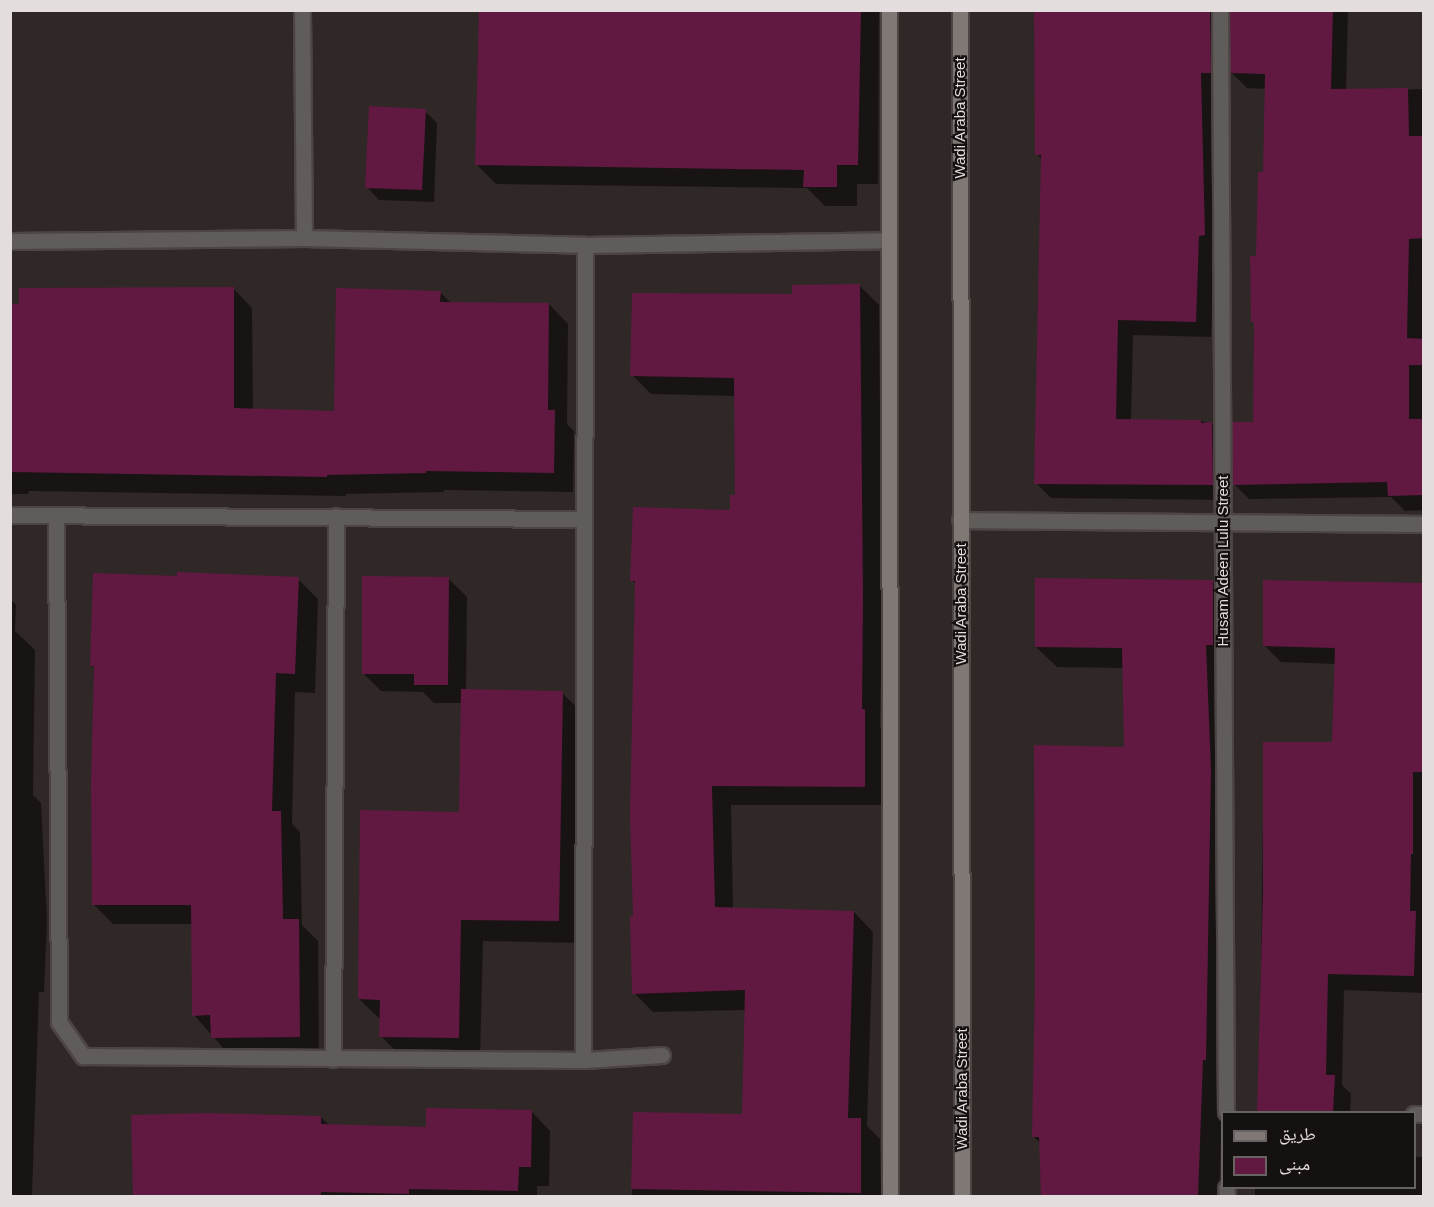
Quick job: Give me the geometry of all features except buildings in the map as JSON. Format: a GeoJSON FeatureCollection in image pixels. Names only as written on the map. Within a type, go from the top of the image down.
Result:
{"type":"FeatureCollection","features":[{"type":"Feature","properties":{"kind":"main road"},"geometry":{"type":"LineString","coordinates":[[889,10],[890,1197]]}},
{"type":"Feature","properties":{"kind":"main road","name":"Wadi Araba Street"},"geometry":{"type":"LineString","coordinates":[[960,10],[962,1197]]}},
{"type":"Feature","properties":{"kind":"street"},"geometry":{"type":"LineString","coordinates":[[302,10],[304,238]]}},
{"type":"Feature","properties":{"kind":"street","name":"Husam Adeen Lulu Street"},"geometry":{"type":"LineString","coordinates":[[1220,10],[1226,1111]]}},
{"type":"Feature","properties":{"kind":"street"},"geometry":{"type":"LineString","coordinates":[[10,241],[304,238],[585,245],[889,240]]}},
{"type":"Feature","properties":{"kind":"street"},"geometry":{"type":"LineString","coordinates":[[583,1060],[585,245]]}},
{"type":"Feature","properties":{"kind":"street"},"geometry":{"type":"LineString","coordinates":[[10,515],[583,519]]}},
{"type":"Feature","properties":{"kind":"street"},"geometry":{"type":"LineString","coordinates":[[56,516],[59,1022],[83,1056],[583,1060],[662,1055]]}},
{"type":"Feature","properties":{"kind":"street"},"geometry":{"type":"LineString","coordinates":[[333,1059],[336,516]]}},
{"type":"Feature","properties":{"kind":"street"},"geometry":{"type":"LineString","coordinates":[[960,520],[1424,524]]}}]}
